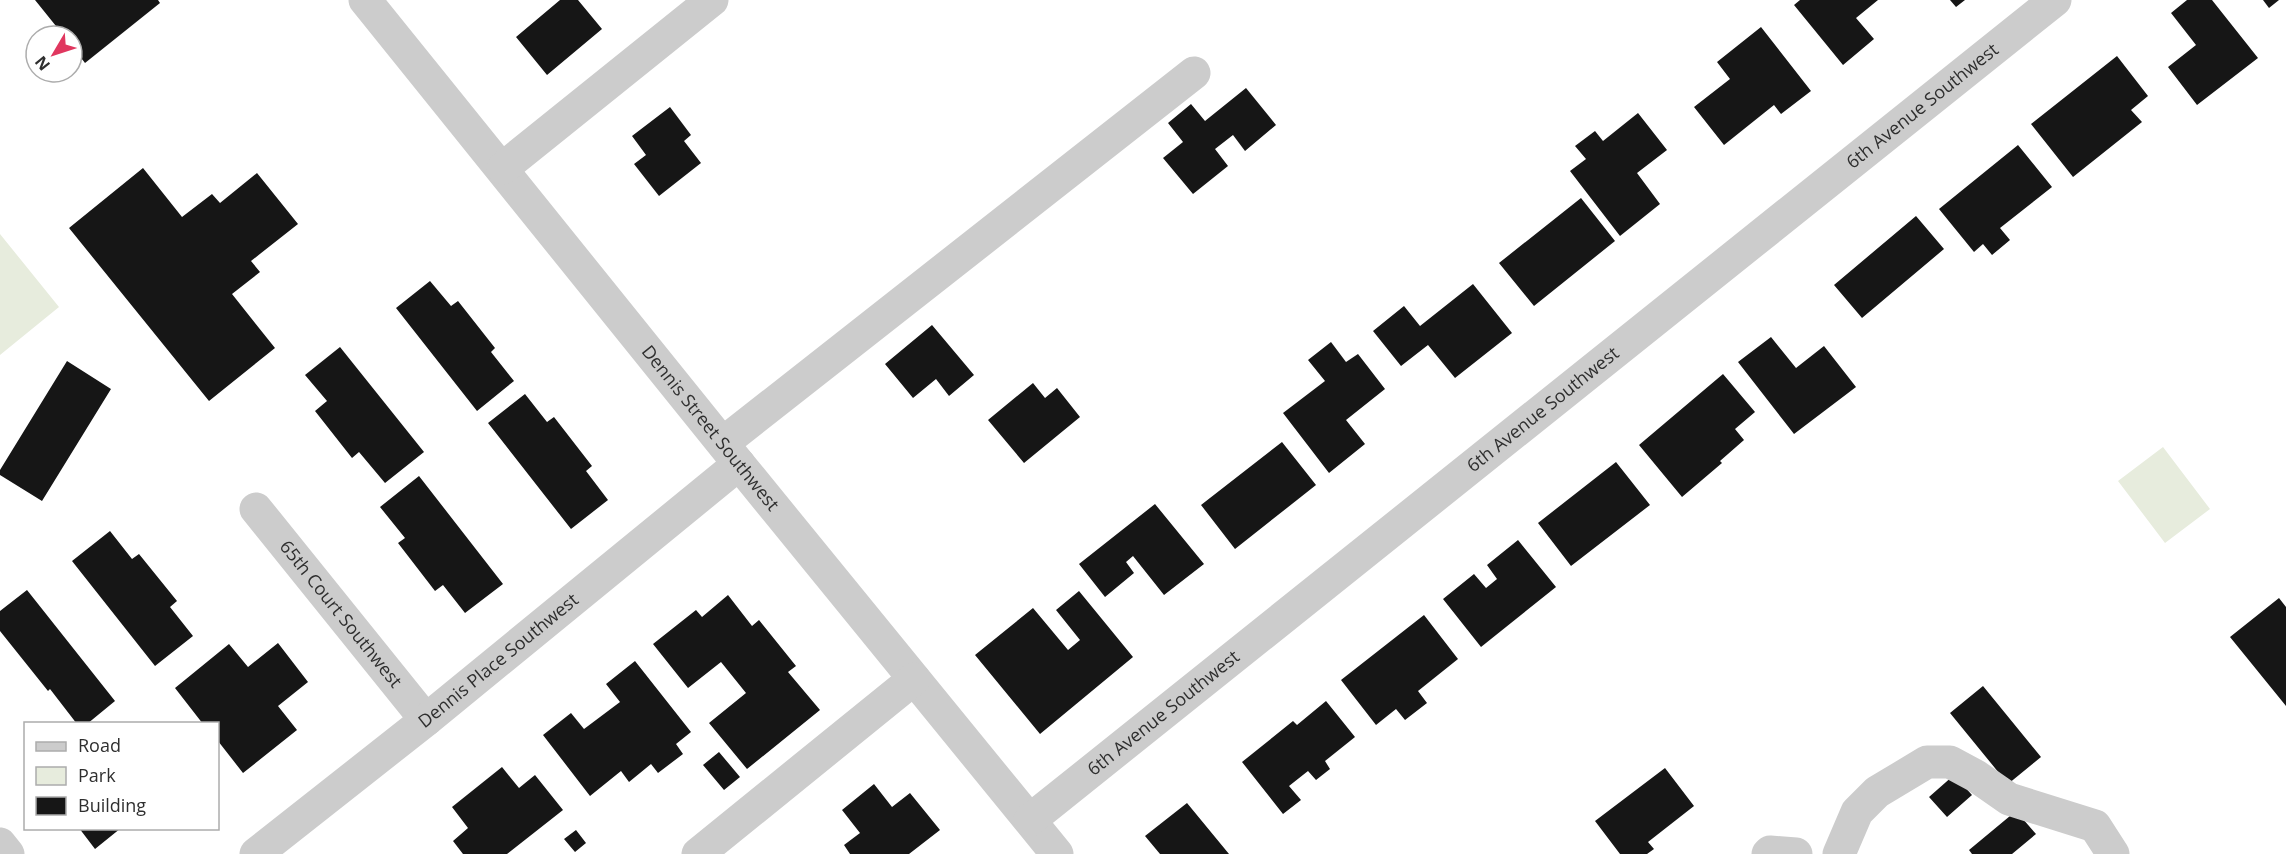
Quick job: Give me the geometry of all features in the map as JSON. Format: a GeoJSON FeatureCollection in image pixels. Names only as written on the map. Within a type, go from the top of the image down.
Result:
{"type":"FeatureCollection","features":[{"type":"Feature","properties":{"kind":"street","name":"Dennis Street Southwest"},"geometry":{"type":"LineString","coordinates":[[365,0],[731,454],[1058,854]]}},
{"type":"Feature","properties":{"kind":"street"},"geometry":{"type":"LineString","coordinates":[[502,168],[712,0]]}},
{"type":"Feature","properties":{"kind":"street","name":"6th Avenue Southwest"},"geometry":{"type":"LineString","coordinates":[[1030,820],[2055,0]]}},
{"type":"Feature","properties":{"kind":"street","name":"Dennis Place Southwest"},"geometry":{"type":"LineString","coordinates":[[256,854],[426,720],[731,454],[1194,73]]}},
{"type":"Feature","properties":{"kind":"street","name":"65th Court Southwest"},"geometry":{"type":"LineString","coordinates":[[256,509],[426,720]]}},
{"type":"Feature","properties":{"kind":"street"},"geometry":{"type":"LineString","coordinates":[[698,854],[914,679]]}},
{"type":"Feature","properties":{"kind":"street"},"geometry":{"type":"LineString","coordinates":[[1839,854],[1857,812],[1876,792],[1927,762],[1950,762],[2009,799],[2094,826],[2114,854]]}},
{"type":"Feature","properties":{"kind":"street"},"geometry":{"type":"LineString","coordinates":[[0,844],[8,854]]}},
{"type":"Feature","properties":{"kind":"street"},"geometry":{"type":"LineString","coordinates":[[1768,854],[1770,852],[1796,854]]}},
{"type":"Feature","properties":{"kind":"green space"},"geometry":{"type":"Polygon","coordinates":[[[0,234],[59,307],[0,355],[0,234]]]}},
{"type":"Feature","properties":{"kind":"green space"},"geometry":{"type":"Polygon","coordinates":[[[2163,447],[2210,509],[2165,543],[2118,481],[2163,447]]]}},
{"type":"Feature","properties":{"kind":"building"},"geometry":{"type":"Polygon","coordinates":[[[35,0],[158,0],[160,3],[85,63],[84,24],[54,24],[35,0]]]}},
{"type":"Feature","properties":{"kind":"building"},"geometry":{"type":"Polygon","coordinates":[[[560,0],[578,0],[602,29],[547,75],[516,37],[560,0]]]}},
{"type":"Feature","properties":{"kind":"building"},"geometry":{"type":"Polygon","coordinates":[[[1800,0],[1878,0],[1856,18],[1874,39],[1843,65],[1794,5],[1800,0]]]}},
{"type":"Feature","properties":{"kind":"building"},"geometry":{"type":"Polygon","coordinates":[[[1950,0],[1965,0],[1956,7],[1950,0]]]}},
{"type":"Feature","properties":{"kind":"building"},"geometry":{"type":"Polygon","coordinates":[[[2187,0],[2212,0],[2258,58],[2197,105],[2168,67],[2196,45],[2171,13],[2187,0]]]}},
{"type":"Feature","properties":{"kind":"building"},"geometry":{"type":"Polygon","coordinates":[[[2263,0],[2279,0],[2269,8],[2263,0]]]}},
{"type":"Feature","properties":{"kind":"building"},"geometry":{"type":"Polygon","coordinates":[[[1761,27],[1811,91],[1781,114],[1774,105],[1724,145],[1694,107],[1730,79],[1717,62],[1761,27]]]}},
{"type":"Feature","properties":{"kind":"building"},"geometry":{"type":"Polygon","coordinates":[[[2117,56],[2148,96],[2131,110],[2142,122],[2073,177],[2031,124],[2117,56]]]}},
{"type":"Feature","properties":{"kind":"building"},"geometry":{"type":"Polygon","coordinates":[[[1246,88],[1276,125],[1245,151],[1233,135],[1215,149],[1228,166],[1193,194],[1163,158],[1183,142],[1168,123],[1191,104],[1205,121],[1246,88]]]}},
{"type":"Feature","properties":{"kind":"building"},"geometry":{"type":"Polygon","coordinates":[[[670,107],[691,135],[684,141],[701,163],[659,196],[634,164],[646,155],[632,136],[670,107]]]}},
{"type":"Feature","properties":{"kind":"building"},"geometry":{"type":"Polygon","coordinates":[[[1638,113],[1667,150],[1637,173],[1660,204],[1620,236],[1570,171],[1586,159],[1575,146],[1595,131],[1603,141],[1638,113]]]}},
{"type":"Feature","properties":{"kind":"building"},"geometry":{"type":"Polygon","coordinates":[[[2018,145],[2052,187],[2000,228],[2010,240],[1992,255],[1983,244],[1974,252],[1939,209],[2018,145]]]}},
{"type":"Feature","properties":{"kind":"building"},"geometry":{"type":"Polygon","coordinates":[[[143,168],[182,217],[212,194],[220,203],[257,173],[298,224],[251,261],[260,272],[232,294],[275,348],[209,401],[69,228],[143,168]]]}},
{"type":"Feature","properties":{"kind":"building"},"geometry":{"type":"Polygon","coordinates":[[[1581,198],[1615,241],[1534,306],[1499,263],[1581,198]]]}},
{"type":"Feature","properties":{"kind":"building"},"geometry":{"type":"Polygon","coordinates":[[[1916,216],[1944,249],[1862,318],[1834,285],[1916,216]]]}},
{"type":"Feature","properties":{"kind":"building"},"geometry":{"type":"Polygon","coordinates":[[[430,281],[451,306],[458,301],[495,348],[491,352],[514,381],[477,411],[396,308],[430,281]]]}},
{"type":"Feature","properties":{"kind":"building"},"geometry":{"type":"Polygon","coordinates":[[[1473,284],[1512,333],[1455,378],[1428,345],[1401,366],[1373,331],[1404,306],[1420,326],[1473,284]]]}},
{"type":"Feature","properties":{"kind":"building"},"geometry":{"type":"Polygon","coordinates":[[[932,325],[974,375],[949,396],[936,379],[913,398],[885,364],[932,325]]]}},
{"type":"Feature","properties":{"kind":"building"},"geometry":{"type":"Polygon","coordinates":[[[1771,337],[1796,368],[1824,346],[1856,387],[1794,434],[1738,362],[1771,337]]]}},
{"type":"Feature","properties":{"kind":"building"},"geometry":{"type":"Polygon","coordinates":[[[1331,342],[1346,362],[1358,354],[1385,389],[1346,420],[1365,444],[1329,473],[1283,413],[1325,381],[1308,360],[1331,342]]]}},
{"type":"Feature","properties":{"kind":"building"},"geometry":{"type":"Polygon","coordinates":[[[340,347],[424,452],[385,483],[359,452],[352,458],[315,411],[327,401],[305,375],[340,347]]]}},
{"type":"Feature","properties":{"kind":"building"},"geometry":{"type":"Polygon","coordinates":[[[67,361],[111,389],[42,501],[0,475],[0,470],[67,361]]]}},
{"type":"Feature","properties":{"kind":"building"},"geometry":{"type":"Polygon","coordinates":[[[1723,374],[1755,412],[1735,429],[1744,440],[1720,461],[1722,463],[1682,497],[1639,445],[1723,374]]]}},
{"type":"Feature","properties":{"kind":"building"},"geometry":{"type":"Polygon","coordinates":[[[1033,383],[1045,398],[1057,388],[1080,417],[1024,463],[988,420],[1033,383]]]}},
{"type":"Feature","properties":{"kind":"building"},"geometry":{"type":"Polygon","coordinates":[[[525,394],[547,422],[554,417],[592,466],[586,471],[608,500],[571,529],[488,423],[525,394]]]}},
{"type":"Feature","properties":{"kind":"building"},"geometry":{"type":"Polygon","coordinates":[[[1282,442],[1316,485],[1235,549],[1201,505],[1282,442]]]}},
{"type":"Feature","properties":{"kind":"building"},"geometry":{"type":"Polygon","coordinates":[[[1616,462],[1650,505],[1571,566],[1538,523],[1616,462]]]}},
{"type":"Feature","properties":{"kind":"building"},"geometry":{"type":"Polygon","coordinates":[[[419,476],[503,584],[465,613],[443,585],[435,591],[398,543],[405,538],[380,507],[419,476]]]}},
{"type":"Feature","properties":{"kind":"building"},"geometry":{"type":"Polygon","coordinates":[[[1155,504],[1204,564],[1164,595],[1133,556],[1126,562],[1134,573],[1105,597],[1079,564],[1155,504]]]}},
{"type":"Feature","properties":{"kind":"building"},"geometry":{"type":"Polygon","coordinates":[[[110,531],[132,559],[139,554],[177,601],[170,607],[193,636],[155,666],[72,561],[110,531]]]}},
{"type":"Feature","properties":{"kind":"building"},"geometry":{"type":"Polygon","coordinates":[[[1518,540],[1556,587],[1481,647],[1443,599],[1474,574],[1486,588],[1497,579],[1487,565],[1518,540]]]}},
{"type":"Feature","properties":{"kind":"building"},"geometry":{"type":"Polygon","coordinates":[[[27,590],[115,701],[89,722],[75,722],[0,631],[0,611],[27,590]]]}},
{"type":"Feature","properties":{"kind":"building"},"geometry":{"type":"Polygon","coordinates":[[[1079,591],[1133,657],[1040,734],[975,655],[1033,608],[1068,650],[1080,640],[1056,610],[1079,591]]]}},
{"type":"Feature","properties":{"kind":"building"},"geometry":{"type":"Polygon","coordinates":[[[728,595],[752,626],[759,620],[796,666],[788,672],[820,710],[747,769],[709,723],[746,693],[721,662],[688,688],[653,644],[696,610],[702,617],[728,595]]]}},
{"type":"Feature","properties":{"kind":"building"},"geometry":{"type":"Polygon","coordinates":[[[2279,598],[2286,607],[2286,706],[2230,637],[2279,598]]]}},
{"type":"Feature","properties":{"kind":"building"},"geometry":{"type":"Polygon","coordinates":[[[1424,615],[1458,659],[1418,691],[1427,703],[1405,720],[1396,709],[1376,725],[1341,680],[1424,615]]]}},
{"type":"Feature","properties":{"kind":"building"},"geometry":{"type":"Polygon","coordinates":[[[278,643],[308,682],[278,706],[297,730],[243,773],[219,742],[219,722],[201,722],[175,688],[229,644],[248,667],[278,643]]]}},
{"type":"Feature","properties":{"kind":"building"},"geometry":{"type":"Polygon","coordinates":[[[635,661],[691,732],[676,744],[683,754],[658,773],[651,764],[629,782],[621,771],[590,796],[543,735],[571,713],[584,729],[620,702],[606,684],[635,661]]]}},
{"type":"Feature","properties":{"kind":"building"},"geometry":{"type":"Polygon","coordinates":[[[1983,686],[2041,757],[2008,784],[1950,713],[1983,686]]]}},
{"type":"Feature","properties":{"kind":"building"},"geometry":{"type":"Polygon","coordinates":[[[1326,701],[1355,737],[1325,761],[1330,769],[1316,780],[1308,771],[1289,786],[1301,800],[1283,814],[1242,762],[1293,721],[1297,725],[1326,701]]]}},
{"type":"Feature","properties":{"kind":"building"},"geometry":{"type":"Polygon","coordinates":[[[719,752],[740,777],[724,790],[703,765],[719,752]]]}},
{"type":"Feature","properties":{"kind":"building"},"geometry":{"type":"Polygon","coordinates":[[[502,767],[519,788],[535,775],[563,810],[507,854],[463,854],[453,841],[468,828],[452,807],[502,767]]]}},
{"type":"Feature","properties":{"kind":"building"},"geometry":{"type":"Polygon","coordinates":[[[1665,768],[1694,806],[1648,842],[1654,849],[1647,854],[1620,854],[1595,821],[1665,768]]]}},
{"type":"Feature","properties":{"kind":"building"},"geometry":{"type":"Polygon","coordinates":[[[1954,775],[1972,795],[1947,817],[1929,797],[1954,775]]]}},
{"type":"Feature","properties":{"kind":"building"},"geometry":{"type":"Polygon","coordinates":[[[874,784],[892,807],[910,793],[940,830],[909,854],[850,854],[844,845],[860,833],[842,810],[874,784]]]}},
{"type":"Feature","properties":{"kind":"building"},"geometry":{"type":"Polygon","coordinates":[[[1187,803],[1229,854],[1160,854],[1145,836],[1187,803]]]}},
{"type":"Feature","properties":{"kind":"building"},"geometry":{"type":"Polygon","coordinates":[[[2016,811],[2036,834],[2012,854],[1972,854],[1969,850],[2016,811]]]}},
{"type":"Feature","properties":{"kind":"building"},"geometry":{"type":"Polygon","coordinates":[[[81,830],[119,830],[95,849],[81,830]]]}},
{"type":"Feature","properties":{"kind":"building"},"geometry":{"type":"Polygon","coordinates":[[[576,830],[586,843],[575,852],[564,839],[576,830]]]}}]}
